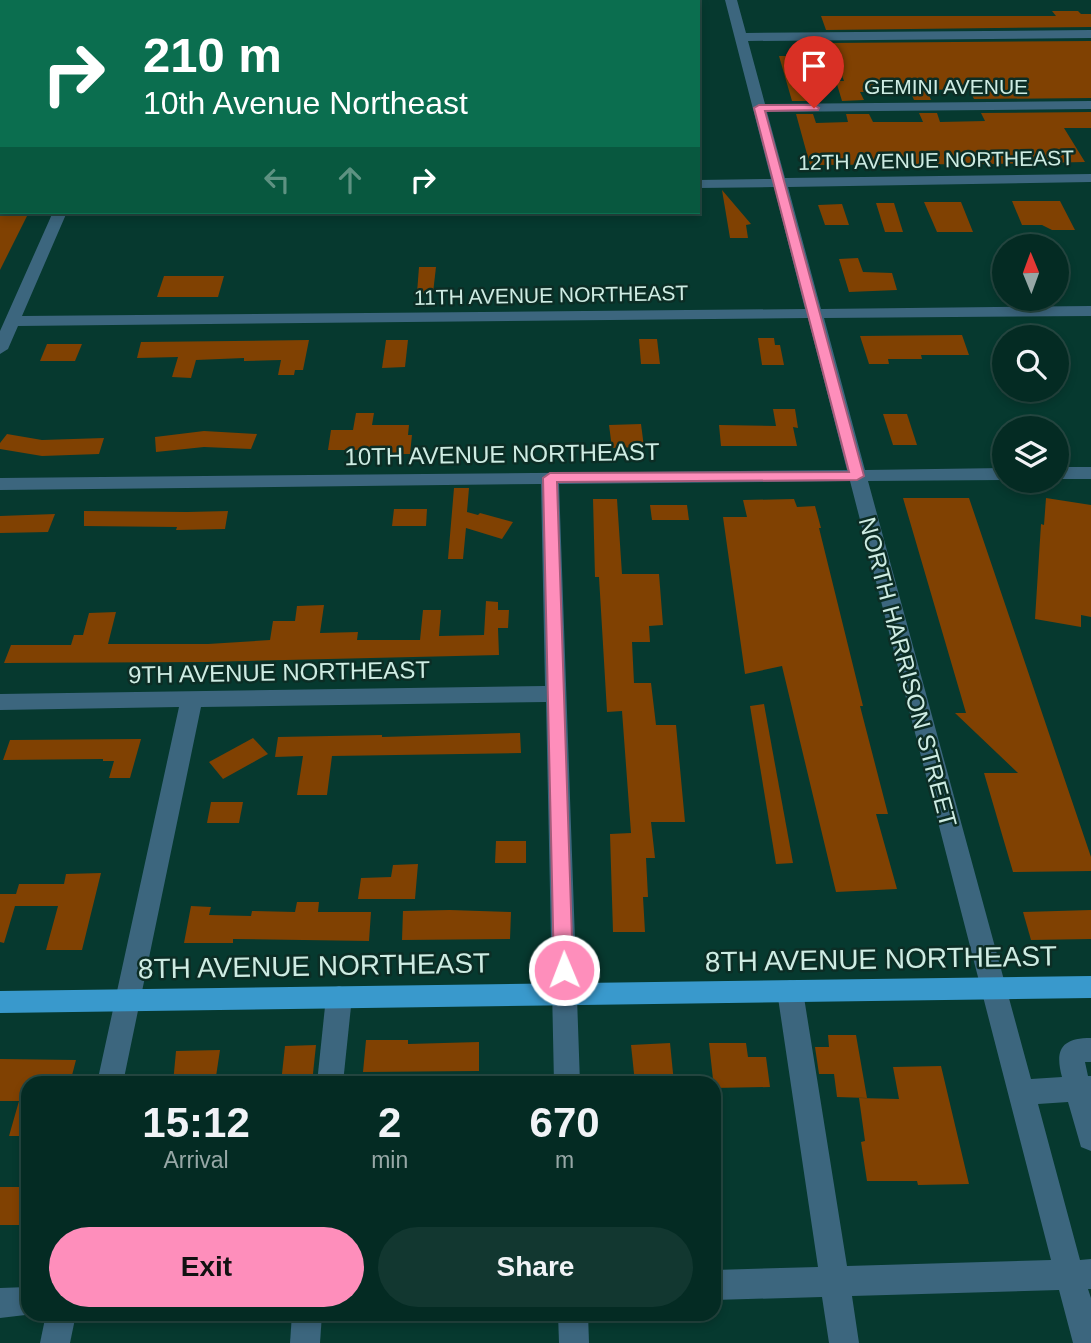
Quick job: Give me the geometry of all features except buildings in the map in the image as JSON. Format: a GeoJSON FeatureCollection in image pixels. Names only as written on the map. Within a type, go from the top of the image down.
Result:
{"type":"FeatureCollection","features":[{"type":"Feature","properties":{"kind":"main road","name":"8TH AVENUE NORTHEAST"},"geometry":{"type":"LineString","coordinates":[[0,1002],[1091,988]]}},
{"type":"Feature","properties":{"kind":"street","name":"NORTH HARRISON STREET"},"geometry":{"type":"LineString","coordinates":[[731,0],[992,989],[1021,1092],[1080,1274],[1088,1343]]}},
{"type":"Feature","properties":{"kind":"street"},"geometry":{"type":"LineString","coordinates":[[740,37],[1091,34]]}},
{"type":"Feature","properties":{"kind":"street","name":"GEMINI AVENUE"},"geometry":{"type":"LineString","coordinates":[[759,108],[1091,105]]}},
{"type":"Feature","properties":{"kind":"street","name":"12TH AVENUE NORTHEAST"},"geometry":{"type":"LineString","coordinates":[[700,184],[1091,178]]}},
{"type":"Feature","properties":{"kind":"street"},"geometry":{"type":"LineString","coordinates":[[0,349],[60,214]]}},
{"type":"Feature","properties":{"kind":"street","name":"11TH AVENUE NORTHEAST"},"geometry":{"type":"LineString","coordinates":[[12,321],[1091,312]]}},
{"type":"Feature","properties":{"kind":"street"},"geometry":{"type":"LineString","coordinates":[[1069,473],[1091,473]]}},
{"type":"Feature","properties":{"kind":"street","name":"10TH AVENUE NORTHEAST"},"geometry":{"type":"LineString","coordinates":[[0,484],[992,474]]}},
{"type":"Feature","properties":{"kind":"street"},"geometry":{"type":"LineString","coordinates":[[550,478],[567,1076]]}},
{"type":"Feature","properties":{"kind":"street","name":"9TH AVENUE NORTHEAST"},"geometry":{"type":"LineString","coordinates":[[0,702],[558,694]]}},
{"type":"Feature","properties":{"kind":"street"},"geometry":{"type":"LineString","coordinates":[[112,1076],[192,699]]}},
{"type":"Feature","properties":{"kind":"street"},"geometry":{"type":"LineString","coordinates":[[790,991],[844,1343]]}},
{"type":"Feature","properties":{"kind":"street"},"geometry":{"type":"LineString","coordinates":[[331,1076],[339,997]]}},
{"type":"Feature","properties":{"kind":"street"},"geometry":{"type":"LineString","coordinates":[[1089,1130],[1085,1089],[1070,1057],[1082,1050],[1091,1050]]}},
{"type":"Feature","properties":{"kind":"street"},"geometry":{"type":"LineString","coordinates":[[1021,1092],[1085,1089]]}},
{"type":"Feature","properties":{"kind":"street"},"geometry":{"type":"LineString","coordinates":[[721,1285],[1080,1274]]}},
{"type":"Feature","properties":{"kind":"street"},"geometry":{"type":"LineString","coordinates":[[0,1303],[21,1302]]}},
{"type":"Feature","properties":{"kind":"street"},"geometry":{"type":"LineString","coordinates":[[55,1343],[60,1321]]}},
{"type":"Feature","properties":{"kind":"street"},"geometry":{"type":"LineString","coordinates":[[304,1343],[306,1321]]}},
{"type":"Feature","properties":{"kind":"street"},"geometry":{"type":"LineString","coordinates":[[573,1321],[574,1343]]}},
{"type":"Feature","properties":{"kind":"route"},"geometry":{"type":"LineString","coordinates":[[564,970],[550,478],[857,476],[759,108],[814,108]]}}]}
